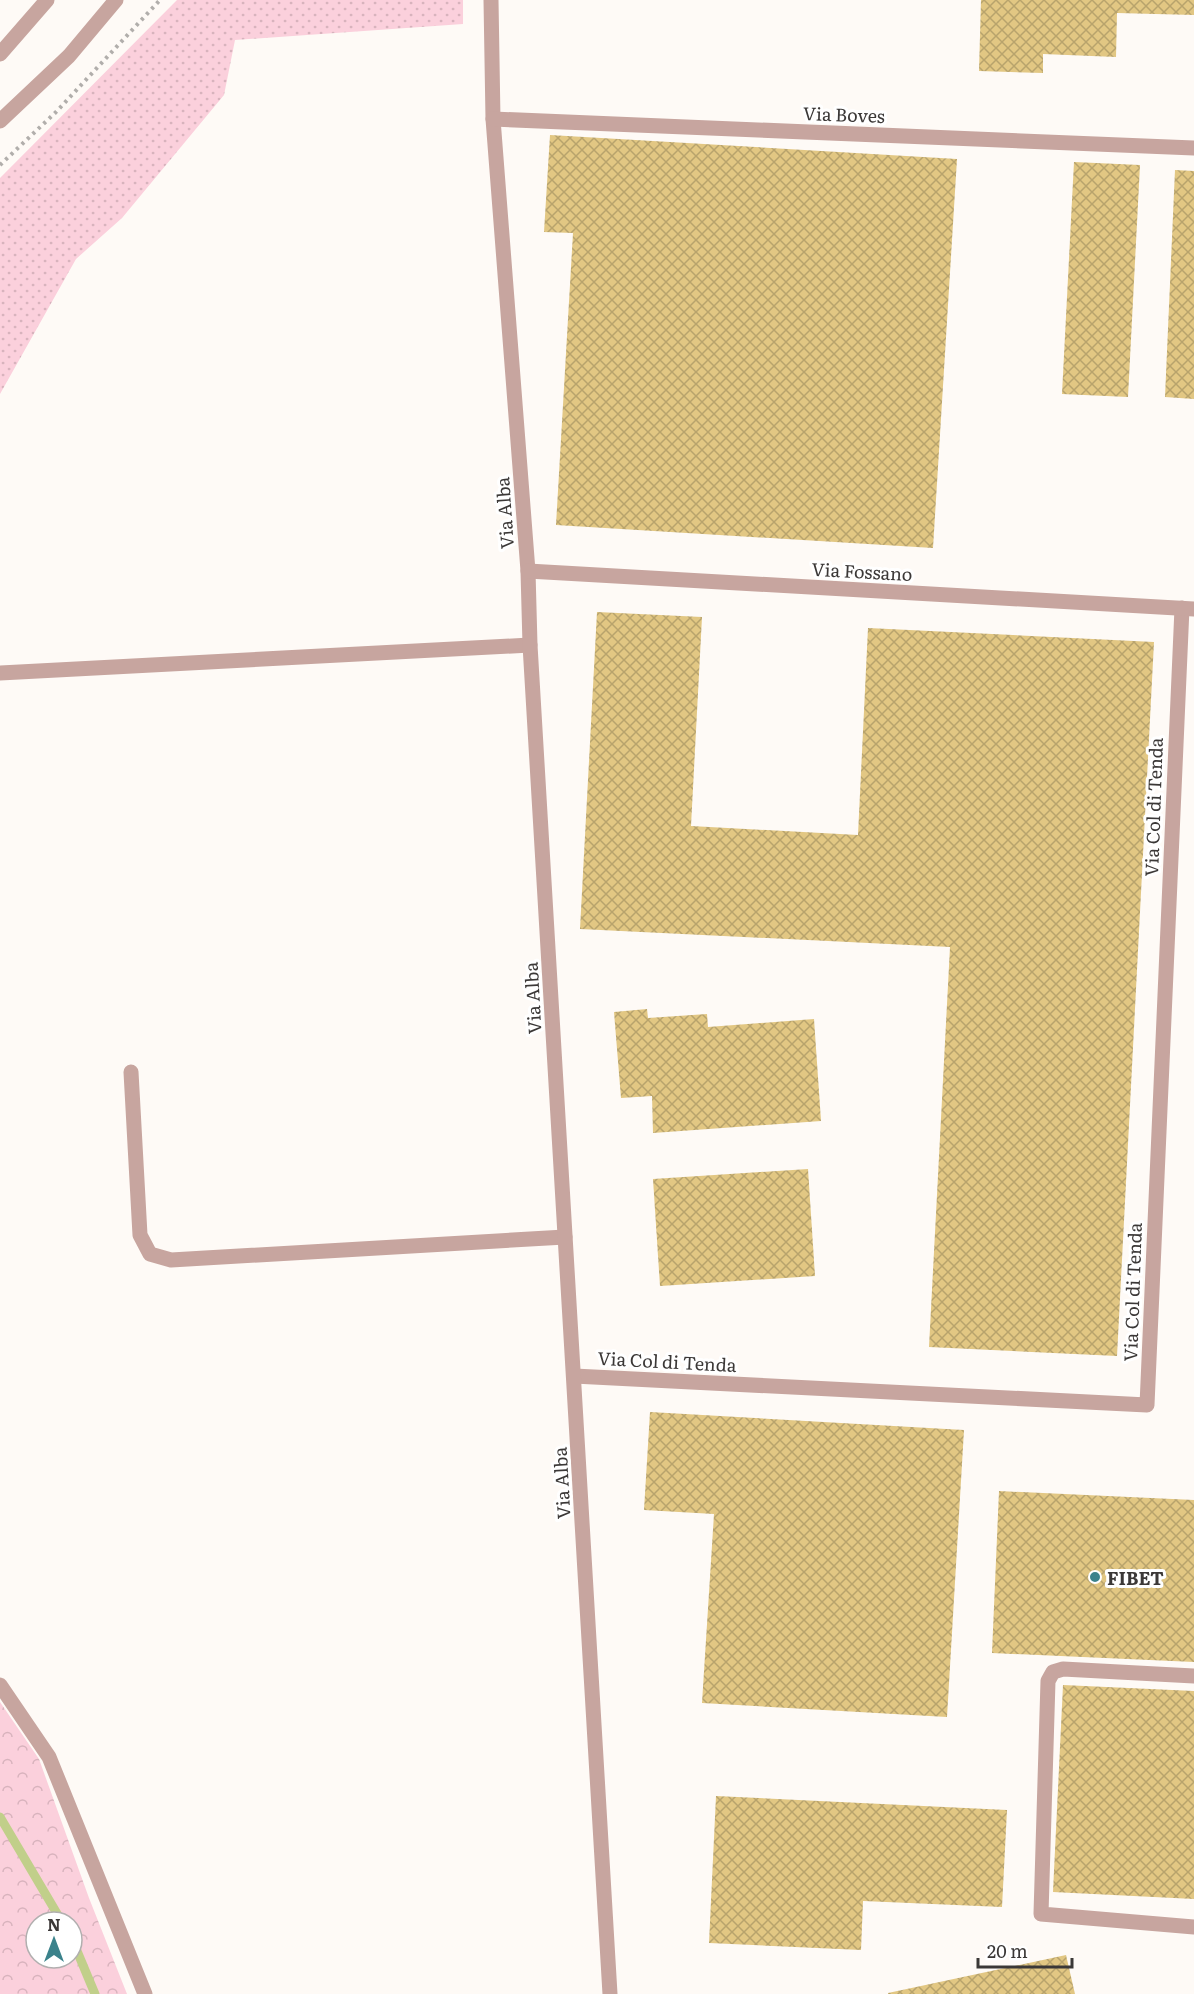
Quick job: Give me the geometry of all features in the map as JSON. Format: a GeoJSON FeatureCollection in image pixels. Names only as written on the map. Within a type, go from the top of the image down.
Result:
{"type":"FeatureCollection","features":[{"type":"Feature","properties":{"kind":"street"},"geometry":{"type":"LineString","coordinates":[[0,54],[47,0]]}},
{"type":"Feature","properties":{"kind":"street"},"geometry":{"type":"LineString","coordinates":[[0,121],[69,56],[116,0]]}},
{"type":"Feature","properties":{"kind":"street","name":"Via Alba"},"geometry":{"type":"LineString","coordinates":[[491,0],[493,119],[528,571],[530,645],[610,1994]]}},
{"type":"Feature","properties":{"kind":"street","name":"Via Boves"},"geometry":{"type":"LineString","coordinates":[[493,119],[1194,148]]}},
{"type":"Feature","properties":{"kind":"street","name":"Via Fossano"},"geometry":{"type":"LineString","coordinates":[[528,571],[1188,609]]}},
{"type":"Feature","properties":{"kind":"street","name":"Via Col di Tenda"},"geometry":{"type":"LineString","coordinates":[[574,1376],[1147,1405],[1188,609]]}},
{"type":"Feature","properties":{"kind":"street"},"geometry":{"type":"LineString","coordinates":[[0,673],[530,645]]}},
{"type":"Feature","properties":{"kind":"street"},"geometry":{"type":"LineString","coordinates":[[131,1072],[140,1236],[150,1254],[171,1260],[565,1237]]}},
{"type":"Feature","properties":{"kind":"street"},"geometry":{"type":"LineString","coordinates":[[1194,1676],[1063,1669],[1053,1672],[1048,1681],[1041,1914],[1194,1927]]}},
{"type":"Feature","properties":{"kind":"street"},"geometry":{"type":"LineString","coordinates":[[0,1685],[49,1757],[145,1994]]}},
{"type":"Feature","properties":{"kind":"path"},"geometry":{"type":"LineString","coordinates":[[0,165],[56,112],[160,0]]}},
{"type":"Feature","properties":{"kind":"green space"},"geometry":{"type":"Polygon","coordinates":[[[177,0],[463,0],[463,24],[235,40],[224,95],[122,218],[76,259],[0,394],[0,178],[177,0]]]}},
{"type":"Feature","properties":{"kind":"green space"},"geometry":{"type":"Polygon","coordinates":[[[0,1702],[39,1759],[89,1898],[127,1994],[0,1994],[0,1702]]]}},
{"type":"Feature","properties":{"kind":"building"},"geometry":{"type":"Polygon","coordinates":[[[981,0],[1194,0],[1194,15],[1117,13],[1116,57],[1043,54],[1043,73],[979,71],[981,0]]]}},
{"type":"Feature","properties":{"kind":"building"},"geometry":{"type":"Polygon","coordinates":[[[550,135],[957,159],[933,548],[556,525],[573,233],[544,232],[550,135]]]}},
{"type":"Feature","properties":{"kind":"building"},"geometry":{"type":"Polygon","coordinates":[[[1074,162],[1140,165],[1128,397],[1062,394],[1074,162]]]}},
{"type":"Feature","properties":{"kind":"building"},"geometry":{"type":"Polygon","coordinates":[[[1175,170],[1194,171],[1194,399],[1165,397],[1175,170]]]}},
{"type":"Feature","properties":{"kind":"building"},"geometry":{"type":"Polygon","coordinates":[[[597,612],[702,617],[691,826],[858,835],[868,628],[1154,642],[1117,1356],[929,1347],[950,947],[580,929],[597,612]]]}},
{"type":"Feature","properties":{"kind":"building"},"geometry":{"type":"Polygon","coordinates":[[[647,1009],[648,1018],[707,1014],[708,1027],[814,1019],[821,1121],[653,1133],[652,1096],[621,1098],[614,1012],[647,1009]]]}},
{"type":"Feature","properties":{"kind":"building"},"geometry":{"type":"Polygon","coordinates":[[[808,1169],[815,1276],[660,1286],[653,1179],[808,1169]]]}},
{"type":"Feature","properties":{"kind":"building"},"geometry":{"type":"Polygon","coordinates":[[[650,1412],[964,1430],[947,1717],[702,1703],[714,1514],[644,1510],[650,1412]]]}},
{"type":"Feature","properties":{"kind":"building","name":"FIBET"},"geometry":{"type":"Polygon","coordinates":[[[999,1491],[1194,1500],[1194,1662],[992,1653],[999,1491]]]}},
{"type":"Feature","properties":{"kind":"building"},"geometry":{"type":"Polygon","coordinates":[[[1063,1685],[1194,1691],[1194,1899],[1053,1892],[1063,1685]]]}},
{"type":"Feature","properties":{"kind":"building"},"geometry":{"type":"Polygon","coordinates":[[[716,1796],[1007,1810],[1002,1907],[863,1901],[861,1950],[709,1943],[716,1796]]]}},
{"type":"Feature","properties":{"kind":"building"},"geometry":{"type":"Polygon","coordinates":[[[1066,1955],[1075,1994],[888,1994],[888,1993],[1066,1955]]]}},
{"type":"Feature","properties":{"kind":"waterway"},"geometry":{"type":"LineString","coordinates":[[0,1817],[55,1910]]}},
{"type":"Feature","properties":{"kind":"waterway"},"geometry":{"type":"LineString","coordinates":[[84,1968],[95,1994]]}},
{"type":"Feature","properties":{"kind":"place","name":"FIBET"},"geometry":{"type":"Point","coordinates":[1095,1577]}}]}
